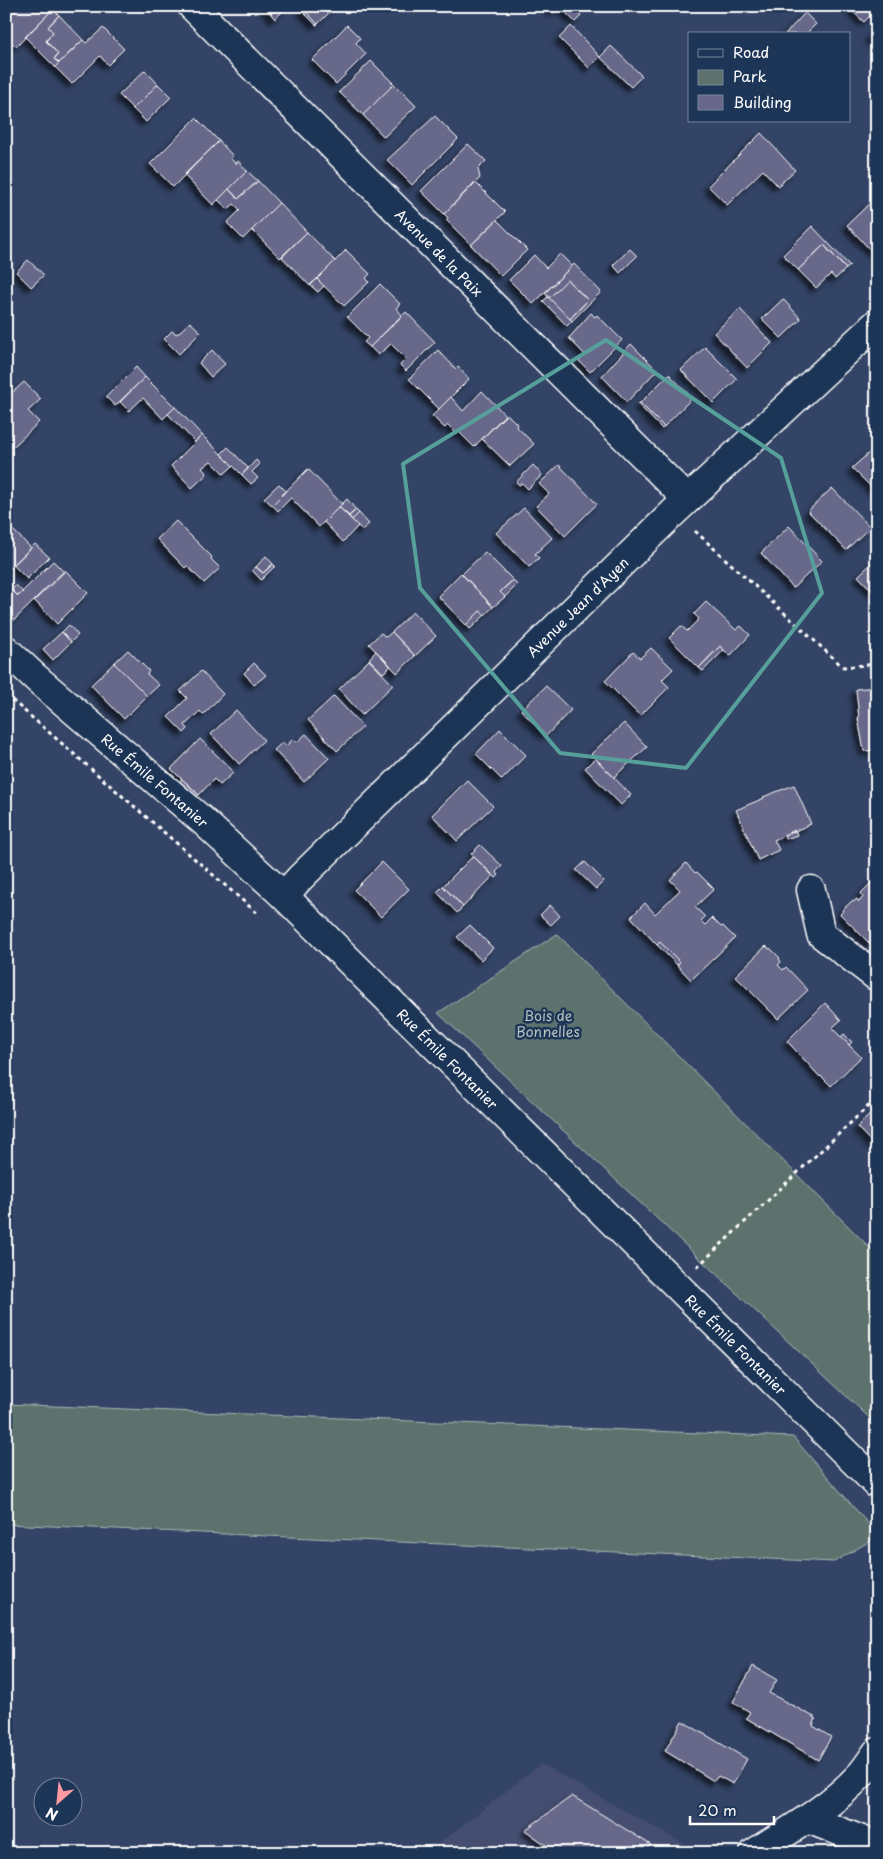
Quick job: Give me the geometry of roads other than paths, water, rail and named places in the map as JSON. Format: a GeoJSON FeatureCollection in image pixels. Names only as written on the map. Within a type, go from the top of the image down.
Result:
{"type":"FeatureCollection","features":[{"type":"Feature","properties":{"kind":"street","name":"Avenue de la Paix"},"geometry":{"type":"LineString","coordinates":[[192,6],[681,505]]}},
{"type":"Feature","properties":{"kind":"street","name":"Avenue Jean d'Ayen"},"geometry":{"type":"LineString","coordinates":[[284,896],[300,878],[681,505],[877,323]]}},
{"type":"Feature","properties":{"kind":"street","name":"Rue Émile Fontanier"},"geometry":{"type":"LineString","coordinates":[[6,650],[202,821],[284,896],[877,1484]]}},
{"type":"Feature","properties":{"kind":"street"},"geometry":{"type":"LineString","coordinates":[[811,890],[821,934],[877,977]]}},
{"type":"Feature","properties":{"kind":"street"},"geometry":{"type":"LineString","coordinates":[[754,1853],[808,1819],[837,1797],[862,1774],[877,1752]]}},
{"type":"Feature","properties":{"kind":"street"},"geometry":{"type":"LineString","coordinates":[[808,1819],[877,1846]]}},
{"type":"Feature","properties":{"kind":"park label","name":"Bois de Bonnelles"},"geometry":{"type":"Point","coordinates":[548,1024]}}]}
